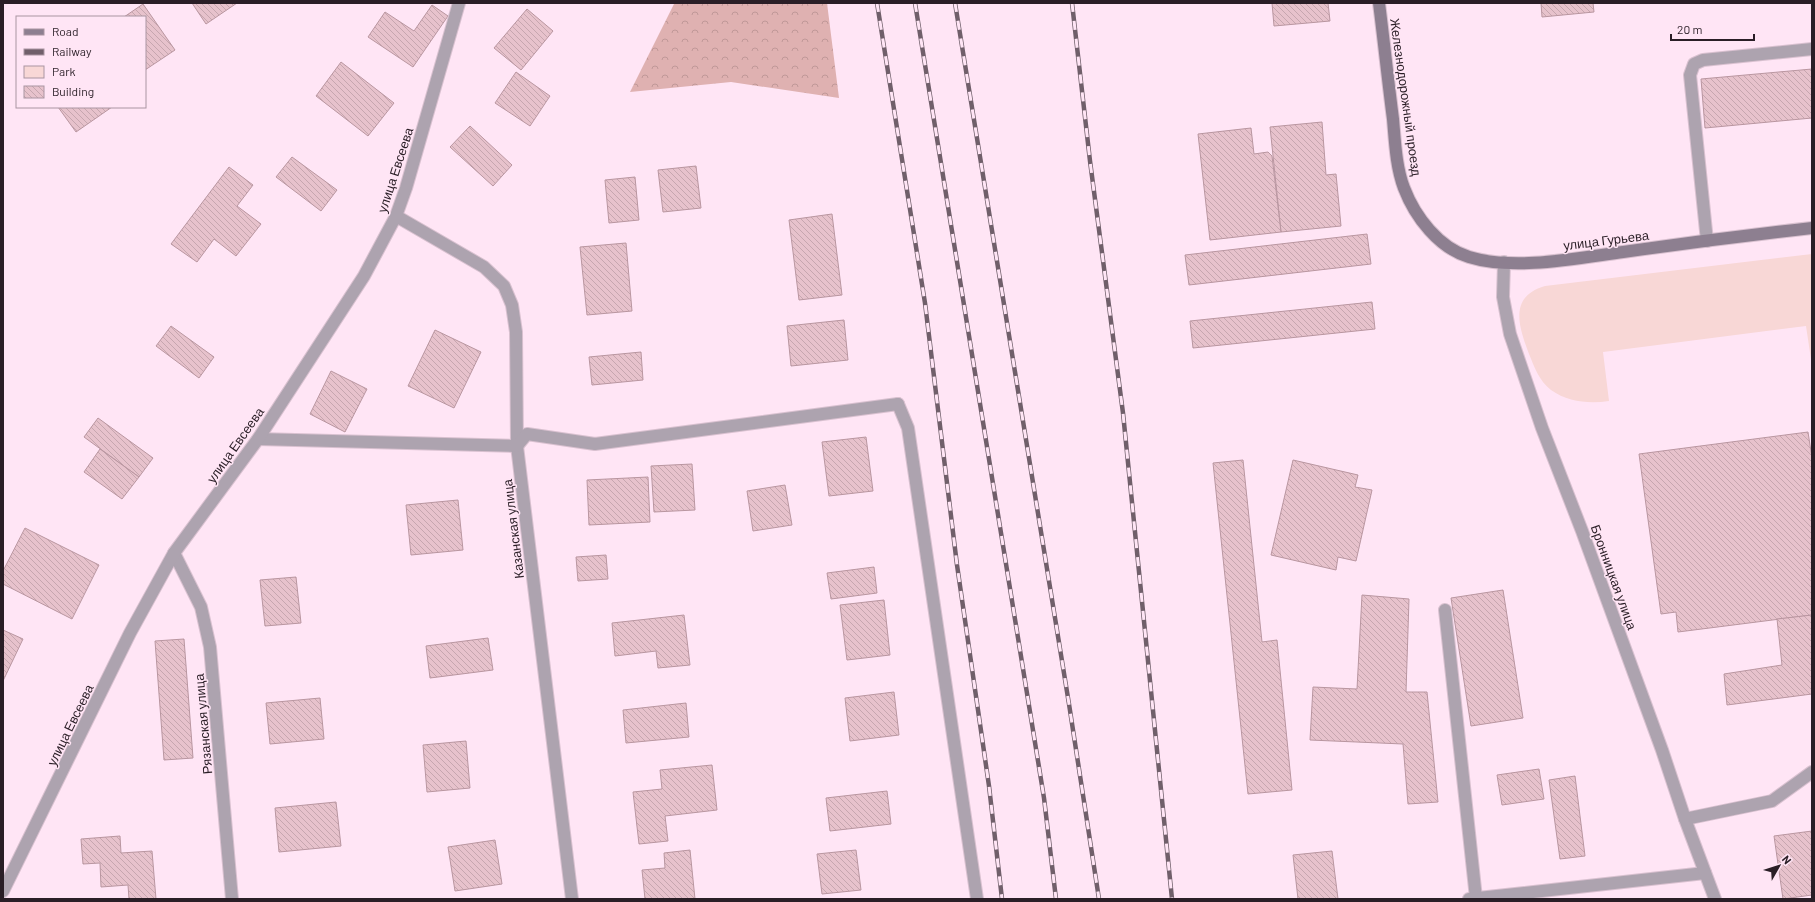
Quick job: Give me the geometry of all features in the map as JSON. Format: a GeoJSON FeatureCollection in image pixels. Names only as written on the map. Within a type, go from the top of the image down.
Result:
{"type":"FeatureCollection","features":[{"type":"Feature","properties":{"kind":"street","name":"улица Евсеева"},"geometry":{"type":"LineString","coordinates":[[3,891],[130,633],[174,553],[258,439],[364,276],[396,216],[406,188],[459,3]]}},
{"type":"Feature","properties":{"kind":"street","name":"Железнодорожный проезд"},"geometry":{"type":"LineString","coordinates":[[1379,3],[1398,161],[1404,188],[1418,215]]}},
{"type":"Feature","properties":{"kind":"street"},"geometry":{"type":"LineString","coordinates":[[1707,241],[1690,75],[1691,69],[1694,64],[1703,60],[1812,49]]}},
{"type":"Feature","properties":{"kind":"street","name":"улица Гурьева"},"geometry":{"type":"LineString","coordinates":[[1418,215],[1437,238],[1451,248],[1469,257],[1504,262],[1539,262],[1812,228]]}},
{"type":"Feature","properties":{"kind":"street","name":"Казанская улица"},"geometry":{"type":"LineString","coordinates":[[396,216],[484,267],[504,286],[512,305],[516,332],[517,446],[572,899]]}},
{"type":"Feature","properties":{"kind":"street","name":"Бронницкая улица"},"geometry":{"type":"LineString","coordinates":[[1504,262],[1503,297],[1510,334],[1542,428],[1582,530],[1660,743],[1685,819],[1714,899]]}},
{"type":"Feature","properties":{"kind":"street"},"geometry":{"type":"LineString","coordinates":[[258,439],[517,446],[527,434],[595,444],[898,404],[908,428],[977,899]]}},
{"type":"Feature","properties":{"kind":"street","name":"Рязанская улица"},"geometry":{"type":"LineString","coordinates":[[174,553],[201,607],[210,647],[232,899]]}},
{"type":"Feature","properties":{"kind":"street"},"geometry":{"type":"LineString","coordinates":[[1445,610],[1472,899],[1705,873]]}},
{"type":"Feature","properties":{"kind":"street"},"geometry":{"type":"LineString","coordinates":[[1685,819],[1772,801],[1812,772]]}},
{"type":"Feature","properties":{"kind":"green space"},"geometry":{"type":"Polygon","coordinates":[[[672,3],[827,3],[839,98],[731,82],[630,92],[674,4],[672,3]]]}},
{"type":"Feature","properties":{"kind":"green space"},"geometry":{"type":"Polygon","coordinates":[[[1812,254],[1812,366],[1806,326],[1603,352],[1609,401],[1586,402],[1564,397],[1551,390],[1543,382],[1535,368],[1522,334],[1519,314],[1521,305],[1525,297],[1533,291],[1545,286],[1812,254]]]}},
{"type":"Feature","properties":{"kind":"building"},"geometry":{"type":"Polygon","coordinates":[[[192,3],[237,3],[206,24],[192,3]]]}},
{"type":"Feature","properties":{"kind":"building"},"geometry":{"type":"Polygon","coordinates":[[[1272,3],[1328,3],[1330,21],[1274,26],[1272,3]]]}},
{"type":"Feature","properties":{"kind":"building"},"geometry":{"type":"Polygon","coordinates":[[[1541,3],[1593,3],[1594,12],[1542,17],[1541,3]]]}},
{"type":"Feature","properties":{"kind":"building"},"geometry":{"type":"Polygon","coordinates":[[[143,4],[175,50],[146,69],[146,16],[125,16],[143,4]]]}},
{"type":"Feature","properties":{"kind":"building"},"geometry":{"type":"Polygon","coordinates":[[[432,5],[448,16],[413,67],[368,37],[385,12],[414,31],[432,5]]]}},
{"type":"Feature","properties":{"kind":"building"},"geometry":{"type":"Polygon","coordinates":[[[527,9],[553,31],[521,70],[494,48],[527,9]]]}},
{"type":"Feature","properties":{"kind":"building"},"geometry":{"type":"Polygon","coordinates":[[[341,62],[394,103],[368,136],[316,96],[341,62]]]}},
{"type":"Feature","properties":{"kind":"building"},"geometry":{"type":"Polygon","coordinates":[[[1812,69],[1812,118],[1705,128],[1701,79],[1812,69]]]}},
{"type":"Feature","properties":{"kind":"building"},"geometry":{"type":"Polygon","coordinates":[[[516,72],[550,96],[530,126],[495,103],[516,72]]]}},
{"type":"Feature","properties":{"kind":"building"},"geometry":{"type":"Polygon","coordinates":[[[59,108],[111,108],[76,132],[59,108]]]}},
{"type":"Feature","properties":{"kind":"building"},"geometry":{"type":"Polygon","coordinates":[[[1322,122],[1326,175],[1336,174],[1341,226],[1281,232],[1270,127],[1322,122]]]}},
{"type":"Feature","properties":{"kind":"building"},"geometry":{"type":"Polygon","coordinates":[[[470,126],[512,165],[493,186],[450,147],[470,126]]]}},
{"type":"Feature","properties":{"kind":"building"},"geometry":{"type":"Polygon","coordinates":[[[1251,128],[1254,154],[1268,152],[1272,156],[1281,232],[1210,240],[1198,134],[1251,128]]]}},
{"type":"Feature","properties":{"kind":"building"},"geometry":{"type":"Polygon","coordinates":[[[292,157],[337,190],[321,211],[276,177],[292,157]]]}},
{"type":"Feature","properties":{"kind":"building"},"geometry":{"type":"Polygon","coordinates":[[[696,166],[701,208],[663,212],[658,170],[696,166]]]}},
{"type":"Feature","properties":{"kind":"building"},"geometry":{"type":"Polygon","coordinates":[[[229,167],[253,185],[237,206],[261,224],[236,256],[214,239],[197,262],[171,244],[229,167]]]}},
{"type":"Feature","properties":{"kind":"building"},"geometry":{"type":"Polygon","coordinates":[[[635,177],[639,220],[609,223],[605,180],[635,177]]]}},
{"type":"Feature","properties":{"kind":"building"},"geometry":{"type":"Polygon","coordinates":[[[832,214],[842,295],[799,300],[789,220],[832,214]]]}},
{"type":"Feature","properties":{"kind":"building"},"geometry":{"type":"Polygon","coordinates":[[[1367,234],[1371,264],[1189,285],[1185,255],[1367,234]]]}},
{"type":"Feature","properties":{"kind":"building"},"geometry":{"type":"Polygon","coordinates":[[[626,243],[632,311],[587,315],[580,247],[626,243]]]}},
{"type":"Feature","properties":{"kind":"building"},"geometry":{"type":"Polygon","coordinates":[[[1372,302],[1375,329],[1193,348],[1190,321],[1372,302]]]}},
{"type":"Feature","properties":{"kind":"building"},"geometry":{"type":"Polygon","coordinates":[[[844,320],[848,360],[791,366],[787,326],[844,320]]]}},
{"type":"Feature","properties":{"kind":"building"},"geometry":{"type":"Polygon","coordinates":[[[171,326],[214,357],[199,378],[156,346],[171,326]]]}},
{"type":"Feature","properties":{"kind":"building"},"geometry":{"type":"Polygon","coordinates":[[[435,330],[481,352],[454,408],[408,386],[435,330]]]}},
{"type":"Feature","properties":{"kind":"building"},"geometry":{"type":"Polygon","coordinates":[[[641,352],[643,380],[592,385],[589,357],[641,352]]]}},
{"type":"Feature","properties":{"kind":"building"},"geometry":{"type":"Polygon","coordinates":[[[331,371],[367,389],[345,432],[310,414],[331,371]]]}},
{"type":"Feature","properties":{"kind":"building"},"geometry":{"type":"Polygon","coordinates":[[[98,418],[153,458],[139,477],[84,437],[98,418]]]}},
{"type":"Feature","properties":{"kind":"building"},"geometry":{"type":"Polygon","coordinates":[[[1808,432],[1812,458],[1812,615],[1678,632],[1676,612],[1661,614],[1639,454],[1808,432]]]}},
{"type":"Feature","properties":{"kind":"building"},"geometry":{"type":"Polygon","coordinates":[[[866,437],[873,491],[829,496],[822,442],[866,437]]]}},
{"type":"Feature","properties":{"kind":"building"},"geometry":{"type":"Polygon","coordinates":[[[100,449],[139,477],[122,499],[84,472],[100,449]]]}},
{"type":"Feature","properties":{"kind":"building"},"geometry":{"type":"Polygon","coordinates":[[[1243,460],[1262,642],[1277,640],[1292,790],[1248,794],[1213,463],[1243,460]]]}},
{"type":"Feature","properties":{"kind":"building"},"geometry":{"type":"Polygon","coordinates":[[[1293,460],[1358,475],[1355,487],[1372,490],[1356,561],[1338,557],[1336,570],[1271,555],[1293,460]]]}},
{"type":"Feature","properties":{"kind":"building"},"geometry":{"type":"Polygon","coordinates":[[[692,464],[695,510],[654,512],[651,466],[692,464]]]}},
{"type":"Feature","properties":{"kind":"building"},"geometry":{"type":"Polygon","coordinates":[[[648,477],[650,522],[589,525],[587,480],[648,477]]]}},
{"type":"Feature","properties":{"kind":"building"},"geometry":{"type":"Polygon","coordinates":[[[785,485],[792,525],[753,531],[747,491],[785,485]]]}},
{"type":"Feature","properties":{"kind":"building"},"geometry":{"type":"Polygon","coordinates":[[[458,500],[463,550],[411,555],[406,505],[458,500]]]}},
{"type":"Feature","properties":{"kind":"building"},"geometry":{"type":"Polygon","coordinates":[[[25,528],[99,565],[72,619],[3,584],[3,571],[25,528]]]}},
{"type":"Feature","properties":{"kind":"building"},"geometry":{"type":"Polygon","coordinates":[[[606,555],[608,579],[578,581],[576,557],[606,555]]]}},
{"type":"Feature","properties":{"kind":"building"},"geometry":{"type":"Polygon","coordinates":[[[874,567],[877,593],[831,599],[827,573],[874,567]]]}},
{"type":"Feature","properties":{"kind":"building"},"geometry":{"type":"Polygon","coordinates":[[[296,577],[301,623],[265,626],[260,580],[296,577]]]}},
{"type":"Feature","properties":{"kind":"building"},"geometry":{"type":"Polygon","coordinates":[[[1503,590],[1523,718],[1471,726],[1451,598],[1503,590]]]}},
{"type":"Feature","properties":{"kind":"building"},"geometry":{"type":"Polygon","coordinates":[[[1362,595],[1409,599],[1406,692],[1427,692],[1438,802],[1408,804],[1403,744],[1310,740],[1313,687],[1357,689],[1362,595]]]}},
{"type":"Feature","properties":{"kind":"building"},"geometry":{"type":"Polygon","coordinates":[[[884,600],[890,655],[847,660],[840,605],[884,600]]]}},
{"type":"Feature","properties":{"kind":"building"},"geometry":{"type":"Polygon","coordinates":[[[684,615],[690,665],[658,668],[656,651],[615,656],[612,623],[684,615]]]}},
{"type":"Feature","properties":{"kind":"building"},"geometry":{"type":"Polygon","coordinates":[[[1812,615],[1812,694],[1727,705],[1724,674],[1782,665],[1777,619],[1812,615]]]}},
{"type":"Feature","properties":{"kind":"building"},"geometry":{"type":"Polygon","coordinates":[[[3,630],[23,639],[3,681],[3,630]]]}},
{"type":"Feature","properties":{"kind":"building"},"geometry":{"type":"Polygon","coordinates":[[[488,638],[493,670],[430,678],[426,646],[488,638]]]}},
{"type":"Feature","properties":{"kind":"building"},"geometry":{"type":"Polygon","coordinates":[[[184,639],[193,758],[164,760],[155,641],[184,639]]]}},
{"type":"Feature","properties":{"kind":"building"},"geometry":{"type":"Polygon","coordinates":[[[894,692],[899,735],[850,741],[845,698],[894,692]]]}},
{"type":"Feature","properties":{"kind":"building"},"geometry":{"type":"Polygon","coordinates":[[[320,698],[324,739],[270,744],[266,703],[320,698]]]}},
{"type":"Feature","properties":{"kind":"building"},"geometry":{"type":"Polygon","coordinates":[[[686,703],[689,737],[626,743],[623,710],[686,703]]]}},
{"type":"Feature","properties":{"kind":"building"},"geometry":{"type":"Polygon","coordinates":[[[466,741],[470,788],[427,792],[423,745],[466,741]]]}},
{"type":"Feature","properties":{"kind":"building"},"geometry":{"type":"Polygon","coordinates":[[[712,765],[717,810],[665,816],[668,841],[639,844],[633,792],[662,789],[660,770],[712,765]]]}},
{"type":"Feature","properties":{"kind":"building"},"geometry":{"type":"Polygon","coordinates":[[[1539,769],[1544,799],[1502,805],[1497,775],[1539,769]]]}},
{"type":"Feature","properties":{"kind":"building"},"geometry":{"type":"Polygon","coordinates":[[[1575,776],[1585,856],[1560,859],[1549,780],[1575,776]]]}},
{"type":"Feature","properties":{"kind":"building"},"geometry":{"type":"Polygon","coordinates":[[[887,791],[891,824],[830,831],[826,798],[887,791]]]}},
{"type":"Feature","properties":{"kind":"building"},"geometry":{"type":"Polygon","coordinates":[[[336,802],[341,846],[279,852],[275,808],[336,802]]]}},
{"type":"Feature","properties":{"kind":"building"},"geometry":{"type":"Polygon","coordinates":[[[1812,831],[1812,895],[1783,899],[1774,836],[1812,831]]]}},
{"type":"Feature","properties":{"kind":"building"},"geometry":{"type":"Polygon","coordinates":[[[120,836],[121,853],[152,851],[156,899],[129,899],[128,885],[101,887],[100,863],[83,864],[81,839],[120,836]]]}},
{"type":"Feature","properties":{"kind":"building"},"geometry":{"type":"Polygon","coordinates":[[[495,840],[502,884],[455,891],[448,847],[495,840]]]}},
{"type":"Feature","properties":{"kind":"building"},"geometry":{"type":"Polygon","coordinates":[[[690,850],[695,899],[645,899],[642,870],[665,868],[664,853],[690,850]]]}},
{"type":"Feature","properties":{"kind":"building"},"geometry":{"type":"Polygon","coordinates":[[[856,850],[861,890],[822,894],[817,854],[856,850]]]}},
{"type":"Feature","properties":{"kind":"building"},"geometry":{"type":"Polygon","coordinates":[[[1332,851],[1338,899],[1298,899],[1293,855],[1332,851]]]}},
{"type":"Feature","properties":{"kind":"railway"},"geometry":{"type":"LineString","coordinates":[[877,3],[925,303],[957,565],[989,786],[1002,899]]}},
{"type":"Feature","properties":{"kind":"railway"},"geometry":{"type":"LineString","coordinates":[[915,3],[1044,798],[1056,899]]}},
{"type":"Feature","properties":{"kind":"railway"},"geometry":{"type":"LineString","coordinates":[[955,3],[1069,704],[1099,899]]}},
{"type":"Feature","properties":{"kind":"railway"},"geometry":{"type":"LineString","coordinates":[[1072,3],[1090,161],[1123,413],[1172,899]]}}]}
